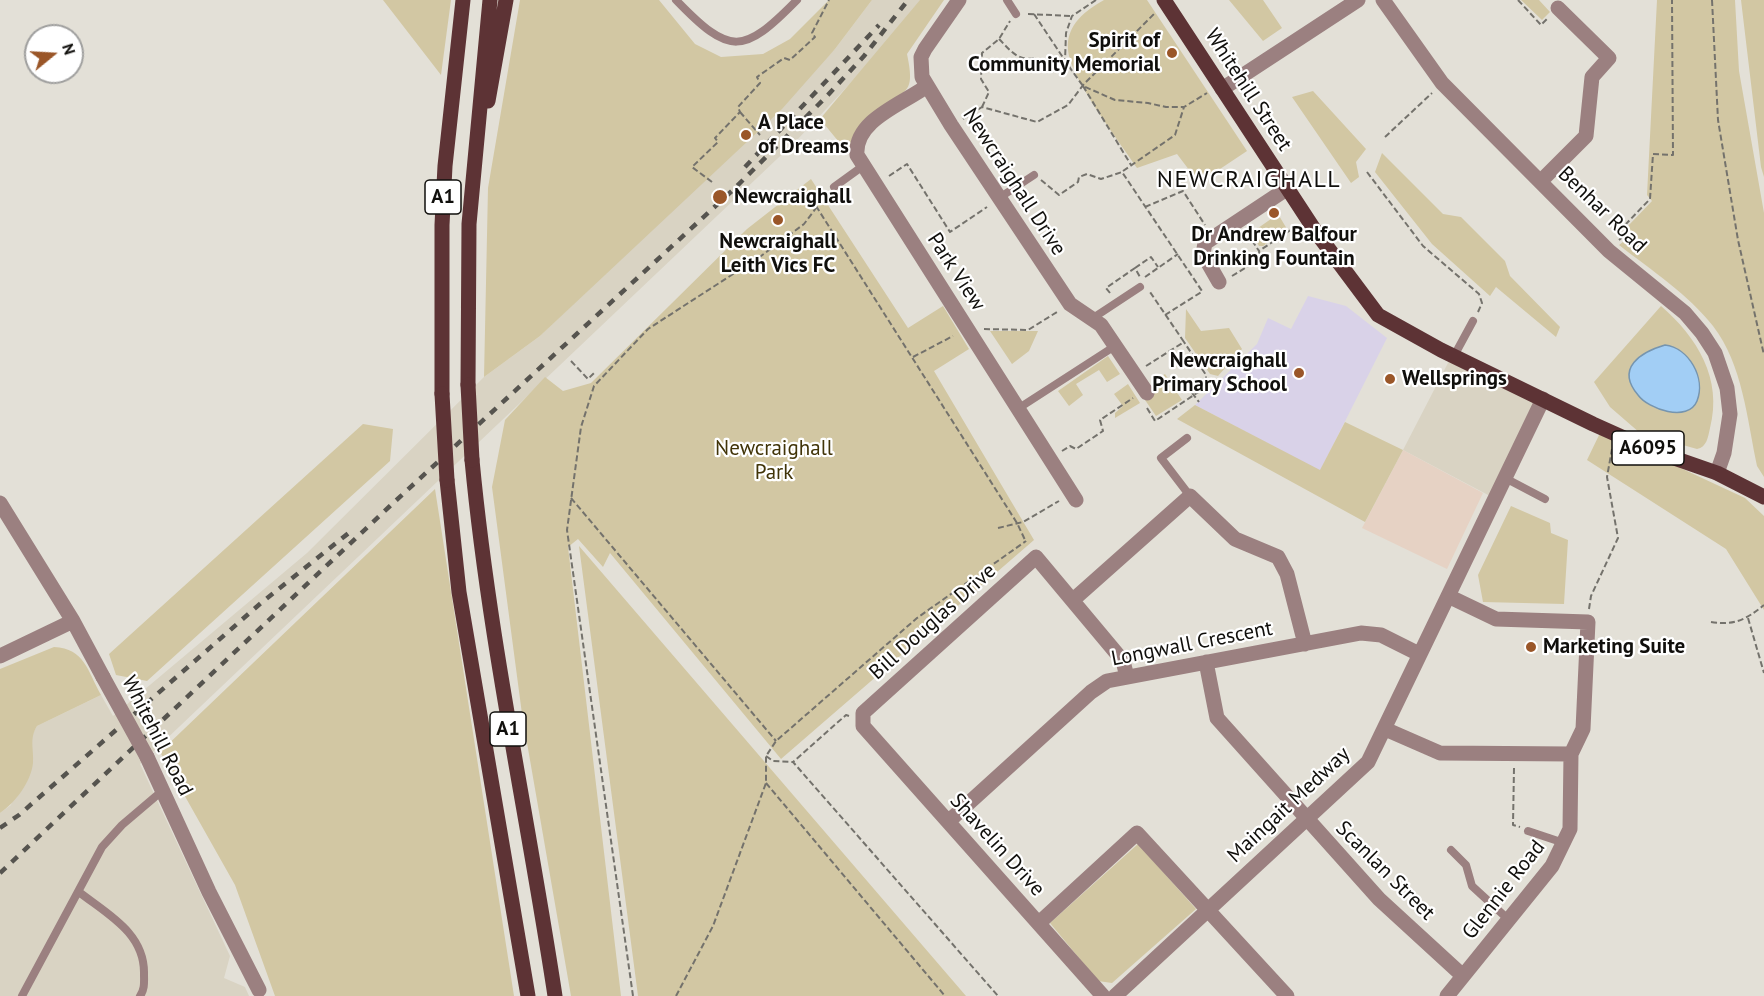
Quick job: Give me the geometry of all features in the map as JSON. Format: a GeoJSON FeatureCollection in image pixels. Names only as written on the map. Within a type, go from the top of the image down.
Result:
{"type":"FeatureCollection","features":[{"type":"Feature","properties":{"kind":"main road","name":"A1"},"geometry":{"type":"LineString","coordinates":[[463,0],[446,154],[442,225],[442,394],[447,480],[459,592],[528,996]]}},
{"type":"Feature","properties":{"kind":"main road","name":"A1"},"geometry":{"type":"LineString","coordinates":[[490,0],[475,147],[467,291],[472,460],[486,592],[500,685],[555,996]]}},
{"type":"Feature","properties":{"kind":"main road"},"geometry":{"type":"LineString","coordinates":[[475,147],[491,84],[506,0]]}},
{"type":"Feature","properties":{"kind":"main road","name":"Whitehill Street"},"geometry":{"type":"LineString","coordinates":[[1159,3],[1221,87],[1363,299],[1378,315],[1454,356],[1616,435],[1717,473],[1760,494]]}},
{"type":"Feature","properties":{"kind":"street","name":"Newcraighall Drive"},"geometry":{"type":"LineString","coordinates":[[959,0],[921,57],[922,77],[951,125],[1070,304],[1101,325],[1133,372],[1143,392]]}},
{"type":"Feature","properties":{"kind":"street"},"geometry":{"type":"LineString","coordinates":[[1221,87],[1358,0]]}},
{"type":"Feature","properties":{"kind":"street","name":"Benhar Road"},"geometry":{"type":"LineString","coordinates":[[1383,0],[1442,83],[1609,250],[1685,313],[1716,353],[1723,369],[1730,414],[1724,453],[1717,473]]}},
{"type":"Feature","properties":{"kind":"street"},"geometry":{"type":"LineString","coordinates":[[1541,181],[1586,136],[1592,77],[1609,58],[1558,8]]}},
{"type":"Feature","properties":{"kind":"street","name":"Park View"},"geometry":{"type":"LineString","coordinates":[[927,86],[867,126],[856,145],[857,155],[1073,496]]}},
{"type":"Feature","properties":{"kind":"street"},"geometry":{"type":"LineString","coordinates":[[1219,282],[1202,248],[1213,238],[1288,188]]}},
{"type":"Feature","properties":{"kind":"street"},"geometry":{"type":"LineString","coordinates":[[1505,478],[1543,399]]}},
{"type":"Feature","properties":{"kind":"street","name":"Maingait Medway"},"geometry":{"type":"LineString","coordinates":[[1114,996],[1368,762],[1505,478]]}},
{"type":"Feature","properties":{"kind":"street"},"geometry":{"type":"LineString","coordinates":[[1073,600],[1190,496],[1234,538],[1278,558],[1287,574],[1305,644]]}},
{"type":"Feature","properties":{"kind":"street","name":"Whitehill Road"},"geometry":{"type":"LineString","coordinates":[[0,503],[73,621],[147,757],[209,892],[260,993]]}},
{"type":"Feature","properties":{"kind":"street"},"geometry":{"type":"LineString","coordinates":[[1036,557],[1123,661],[1127,677]]}},
{"type":"Feature","properties":{"kind":"street","name":"Bill Douglas Drive"},"geometry":{"type":"LineString","coordinates":[[861,721],[863,713],[1036,557]]}},
{"type":"Feature","properties":{"kind":"street"},"geometry":{"type":"LineString","coordinates":[[1448,596],[1496,619],[1588,622]]}},
{"type":"Feature","properties":{"kind":"street"},"geometry":{"type":"LineString","coordinates":[[0,656],[73,621]]}},
{"type":"Feature","properties":{"kind":"street","name":"Glennie Road"},"geometry":{"type":"LineString","coordinates":[[1447,996],[1552,866],[1565,843],[1570,829],[1571,754],[1583,729],[1588,622]]}},
{"type":"Feature","properties":{"kind":"street","name":"Longwall Crescent"},"geometry":{"type":"LineString","coordinates":[[949,821],[1091,692],[1107,681],[1361,633],[1381,635],[1419,654]]}},
{"type":"Feature","properties":{"kind":"street","name":"Scanlan Street"},"geometry":{"type":"LineString","coordinates":[[1206,662],[1217,718],[1379,899],[1464,976]]}},
{"type":"Feature","properties":{"kind":"street","name":"Shavelin Drive"},"geometry":{"type":"LineString","coordinates":[[861,721],[863,726],[1103,996]]}},
{"type":"Feature","properties":{"kind":"street"},"geometry":{"type":"LineString","coordinates":[[1385,729],[1440,753],[1571,754]]}},
{"type":"Feature","properties":{"kind":"street"},"geometry":{"type":"LineString","coordinates":[[1039,923],[1137,833],[1287,996]]}},
{"type":"Feature","properties":{"kind":"lane"},"geometry":{"type":"LineString","coordinates":[[676,0],[714,36],[730,41],[750,41],[774,24],[797,0]]}},
{"type":"Feature","properties":{"kind":"lane"},"geometry":{"type":"LineString","coordinates":[[1007,0],[1016,14]]}},
{"type":"Feature","properties":{"kind":"lane"},"geometry":{"type":"LineString","coordinates":[[834,187],[863,166]]}},
{"type":"Feature","properties":{"kind":"lane"},"geometry":{"type":"LineString","coordinates":[[999,198],[1034,175]]}},
{"type":"Feature","properties":{"kind":"lane"},"geometry":{"type":"LineString","coordinates":[[1093,318],[1141,283]]}},
{"type":"Feature","properties":{"kind":"lane"},"geometry":{"type":"LineString","coordinates":[[1454,356],[1473,321]]}},
{"type":"Feature","properties":{"kind":"lane"},"geometry":{"type":"LineString","coordinates":[[1019,408],[1115,346]]}},
{"type":"Feature","properties":{"kind":"lane"},"geometry":{"type":"LineString","coordinates":[[1186,438],[1161,458],[1190,496]]}},
{"type":"Feature","properties":{"kind":"lane"},"geometry":{"type":"LineString","coordinates":[[1505,478],[1545,499]]}},
{"type":"Feature","properties":{"kind":"lane"},"geometry":{"type":"LineString","coordinates":[[22,996],[111,835],[162,791]]}},
{"type":"Feature","properties":{"kind":"lane"},"geometry":{"type":"LineString","coordinates":[[1528,831],[1565,843]]}},
{"type":"Feature","properties":{"kind":"lane"},"geometry":{"type":"LineString","coordinates":[[1451,850],[1466,865],[1472,886],[1509,920]]}},
{"type":"Feature","properties":{"kind":"lane"},"geometry":{"type":"LineString","coordinates":[[79,892],[133,935],[141,950],[144,968],[144,990],[140,996]]}},
{"type":"Feature","properties":{"kind":"path"},"geometry":{"type":"LineString","coordinates":[[760,135],[738,107],[760,83],[757,77],[784,58],[790,60],[815,38],[812,33],[829,0]]}},
{"type":"Feature","properties":{"kind":"path"},"geometry":{"type":"LineString","coordinates":[[951,125],[982,107],[989,92],[981,79],[982,52],[999,39],[1016,14],[1072,16],[1096,0]]}},
{"type":"Feature","properties":{"kind":"path"},"geometry":{"type":"LineString","coordinates":[[1518,0],[1541,25],[1558,8]]}},
{"type":"Feature","properties":{"kind":"path"},"geometry":{"type":"LineString","coordinates":[[1609,250],[1625,235],[1625,225],[1650,199],[1653,154],[1673,155],[1672,0]]}},
{"type":"Feature","properties":{"kind":"path"},"geometry":{"type":"LineString","coordinates":[[1712,0],[1718,120],[1738,240],[1764,356]]}},
{"type":"Feature","properties":{"kind":"path"},"geometry":{"type":"LineString","coordinates":[[982,107],[1037,122],[1068,105],[1083,86],[1157,11],[1159,3]]}},
{"type":"Feature","properties":{"kind":"path"},"geometry":{"type":"LineString","coordinates":[[1034,14],[1083,86],[1131,165]]}},
{"type":"Feature","properties":{"kind":"path"},"geometry":{"type":"LineString","coordinates":[[1065,61],[1066,33],[1072,16]]}},
{"type":"Feature","properties":{"kind":"path"},"geometry":{"type":"LineString","coordinates":[[999,39],[1014,56],[1028,60],[1035,58]]}},
{"type":"Feature","properties":{"kind":"path"},"geometry":{"type":"LineString","coordinates":[[1385,137],[1442,83]]}},
{"type":"Feature","properties":{"kind":"path"},"geometry":{"type":"LineString","coordinates":[[1083,86],[1115,100],[1166,107],[1184,107],[1221,87]]}},
{"type":"Feature","properties":{"kind":"path"},"geometry":{"type":"LineString","coordinates":[[1034,175],[1059,195],[1078,182],[1079,177],[1087,174],[1101,179],[1122,172],[1175,135],[1184,107]]}},
{"type":"Feature","properties":{"kind":"path"},"geometry":{"type":"LineString","coordinates":[[712,182],[692,167],[718,142],[715,138],[740,112]]}},
{"type":"Feature","properties":{"kind":"path"},"geometry":{"type":"LineString","coordinates":[[875,185],[907,164],[950,232],[999,198]]}},
{"type":"Feature","properties":{"kind":"path"},"geometry":{"type":"LineString","coordinates":[[1122,172],[1202,291]]}},
{"type":"Feature","properties":{"kind":"path"},"geometry":{"type":"LineString","coordinates":[[1367,172],[1423,246],[1479,294],[1482,303],[1473,321]]}},
{"type":"Feature","properties":{"kind":"path"},"geometry":{"type":"LineString","coordinates":[[633,996],[567,530],[581,427],[594,386],[648,329],[761,256],[804,224],[816,205],[834,187]]}},
{"type":"Feature","properties":{"kind":"path"},"geometry":{"type":"LineString","coordinates":[[1145,207],[1183,192],[1213,238]]}},
{"type":"Feature","properties":{"kind":"path"},"geometry":{"type":"LineString","coordinates":[[816,205],[1017,523],[1036,557]]}},
{"type":"Feature","properties":{"kind":"path"},"geometry":{"type":"LineString","coordinates":[[1259,251],[1308,219]]}},
{"type":"Feature","properties":{"kind":"path"},"geometry":{"type":"LineString","coordinates":[[1165,315],[1202,291],[1260,259],[1259,251],[1239,221]]}},
{"type":"Feature","properties":{"kind":"path"},"geometry":{"type":"LineString","coordinates":[[1141,283],[1158,267],[1178,254]]}},
{"type":"Feature","properties":{"kind":"path"},"geometry":{"type":"LineString","coordinates":[[1116,303],[1106,288],[1151,257],[1158,267]]}},
{"type":"Feature","properties":{"kind":"path"},"geometry":{"type":"LineString","coordinates":[[1050,458],[1070,446],[1076,448],[1103,431],[1100,420],[1143,392],[1155,421],[1206,387],[1206,375],[1141,283],[1135,268]]}},
{"type":"Feature","properties":{"kind":"path"},"geometry":{"type":"LineString","coordinates":[[913,358],[967,328],[1028,330],[1070,304]]}},
{"type":"Feature","properties":{"kind":"path"},"geometry":{"type":"LineString","coordinates":[[1133,372],[1149,365],[1184,342]]}},
{"type":"Feature","properties":{"kind":"path"},"geometry":{"type":"LineString","coordinates":[[571,361],[588,379],[594,373]]}},
{"type":"Feature","properties":{"kind":"path"},"geometry":{"type":"LineString","coordinates":[[1193,395],[1199,402]]}},
{"type":"Feature","properties":{"kind":"path"},"geometry":{"type":"LineString","coordinates":[[1588,622],[1591,596],[1618,538],[1617,520],[1607,477],[1608,460],[1616,435]]}},
{"type":"Feature","properties":{"kind":"path"},"geometry":{"type":"LineString","coordinates":[[998,528],[1042,513],[1073,496]]}},
{"type":"Feature","properties":{"kind":"path"},"geometry":{"type":"LineString","coordinates":[[571,498],[776,741]]}},
{"type":"Feature","properties":{"kind":"path"},"geometry":{"type":"LineString","coordinates":[[676,996],[713,926],[766,783],[766,756],[776,741],[917,618],[1026,541]]}},
{"type":"Feature","properties":{"kind":"path"},"geometry":{"type":"LineString","coordinates":[[1711,622],[1727,625],[1748,618],[1764,605]]}},
{"type":"Feature","properties":{"kind":"path"},"geometry":{"type":"LineString","coordinates":[[1748,618],[1764,673]]}},
{"type":"Feature","properties":{"kind":"path"},"geometry":{"type":"LineString","coordinates":[[766,756],[773,761],[794,762],[846,715],[861,721]]}},
{"type":"Feature","properties":{"kind":"path"},"geometry":{"type":"LineString","coordinates":[[1514,753],[1514,825],[1528,831]]}},
{"type":"Feature","properties":{"kind":"path"},"geometry":{"type":"LineString","coordinates":[[794,762],[998,996]]}},
{"type":"Feature","properties":{"kind":"path"},"geometry":{"type":"LineString","coordinates":[[766,783],[945,996]]}},
{"type":"Feature","properties":{"kind":"shaded area"},"geometry":{"type":"Polygon","coordinates":[[[872,0],[921,0],[889,42],[797,140],[140,764],[230,956],[224,978],[245,987],[249,996],[0,996],[0,813],[11,805],[32,745],[32,735],[37,726],[101,695],[113,716],[307,553],[484,377],[540,336],[835,49],[872,0]]]}},
{"type":"Feature","properties":{"kind":"shaded area","name":"Newcraighall Primary School"},"geometry":{"type":"Polygon","coordinates":[[[1308,296],[1346,306],[1387,338],[1320,471],[1195,405],[1257,344],[1268,318],[1291,329],[1308,296]]]}},
{"type":"Feature","properties":{"kind":"shaded area"},"geometry":{"type":"Polygon","coordinates":[[[1449,361],[1535,403],[1490,496],[1403,450],[1449,361]]]}},
{"type":"Feature","properties":{"kind":"shaded area"},"geometry":{"type":"Polygon","coordinates":[[[1403,450],[1483,493],[1447,569],[1362,528],[1403,450]]]}},
{"type":"Feature","properties":{"kind":"green space"},"geometry":{"type":"Polygon","coordinates":[[[383,0],[451,0],[441,75],[383,0]]]}},
{"type":"Feature","properties":{"kind":"green space"},"geometry":{"type":"Polygon","coordinates":[[[520,0],[659,0],[695,44],[721,57],[763,54],[790,39],[829,0],[872,0],[835,49],[782,109],[540,336],[484,377],[488,188],[520,0]]]}},
{"type":"Feature","properties":{"kind":"green space"},"geometry":{"type":"Polygon","coordinates":[[[920,0],[944,0],[907,54],[909,85],[906,90],[869,119],[848,153],[820,119],[920,0]]]}},
{"type":"Feature","properties":{"kind":"green space"},"geometry":{"type":"Polygon","coordinates":[[[1104,0],[1147,0],[1247,151],[1199,183],[1177,154],[1137,168],[1086,92],[1077,76],[1068,49],[1070,33],[1078,19],[1090,8],[1104,0]]]}},
{"type":"Feature","properties":{"kind":"green space"},"geometry":{"type":"Polygon","coordinates":[[[1229,0],[1263,0],[1282,28],[1263,41],[1229,0]]]}},
{"type":"Feature","properties":{"kind":"green space"},"geometry":{"type":"Polygon","coordinates":[[[1521,0],[1539,0],[1550,12],[1542,20],[1521,0]]]}},
{"type":"Feature","properties":{"kind":"green space"},"geometry":{"type":"Polygon","coordinates":[[[1657,0],[1735,0],[1739,71],[1764,213],[1764,477],[1757,466],[1747,412],[1737,375],[1723,341],[1693,304],[1619,245],[1628,238],[1628,226],[1652,201],[1647,195],[1657,0]]]}},
{"type":"Feature","properties":{"kind":"green space"},"geometry":{"type":"Polygon","coordinates":[[[1741,0],[1764,0],[1764,177],[1761,167],[1741,0]]]}},
{"type":"Feature","properties":{"kind":"green space"},"geometry":{"type":"Polygon","coordinates":[[[1313,91],[1366,149],[1356,162],[1359,177],[1351,183],[1292,97],[1313,91]]]}},
{"type":"Feature","properties":{"kind":"green space"},"geometry":{"type":"Polygon","coordinates":[[[1382,153],[1443,214],[1461,217],[1505,261],[1510,276],[1560,327],[1556,337],[1496,287],[1490,296],[1432,244],[1375,172],[1382,153]]]}},
{"type":"Feature","properties":{"kind":"green space","name":"Newcraighall Park"},"geometry":{"type":"Polygon","coordinates":[[[811,179],[908,328],[943,306],[969,349],[934,371],[1034,540],[781,759],[610,553],[603,567],[578,539],[568,547],[621,996],[571,996],[522,714],[492,487],[505,420],[545,377],[563,391],[591,383],[747,229],[811,179]]]}},
{"type":"Feature","properties":{"kind":"green space"},"geometry":{"type":"Polygon","coordinates":[[[1278,214],[1287,229],[1263,246],[1259,246],[1251,233],[1278,214]]]}},
{"type":"Feature","properties":{"kind":"green space"},"geometry":{"type":"Polygon","coordinates":[[[1661,306],[1686,331],[1696,345],[1710,376],[1713,410],[1710,428],[1705,444],[1697,449],[1640,433],[1610,407],[1594,382],[1661,306]]]}},
{"type":"Feature","properties":{"kind":"green space"},"geometry":{"type":"Polygon","coordinates":[[[1186,309],[1201,331],[1229,328],[1242,349],[1218,376],[1210,374],[1185,338],[1186,309]]]}},
{"type":"Feature","properties":{"kind":"green space"},"geometry":{"type":"Polygon","coordinates":[[[990,331],[1038,331],[1029,351],[1012,364],[990,331]]]}},
{"type":"Feature","properties":{"kind":"green space"},"geometry":{"type":"Polygon","coordinates":[[[1108,356],[1120,374],[1107,382],[1099,370],[1076,384],[1083,395],[1069,406],[1058,391],[1108,356]]]}},
{"type":"Feature","properties":{"kind":"green space"},"geometry":{"type":"Polygon","coordinates":[[[1165,374],[1182,400],[1156,416],[1145,400],[1154,394],[1154,381],[1165,374]]]}},
{"type":"Feature","properties":{"kind":"green space"},"geometry":{"type":"Polygon","coordinates":[[[1128,384],[1140,403],[1115,418],[1115,413],[1123,406],[1114,394],[1128,384]]]}},
{"type":"Feature","properties":{"kind":"green space"},"geometry":{"type":"Polygon","coordinates":[[[1195,405],[1320,470],[1345,422],[1403,450],[1365,522],[1177,419],[1195,405]]]}},
{"type":"Feature","properties":{"kind":"green space"},"geometry":{"type":"Polygon","coordinates":[[[363,424],[393,429],[390,461],[147,681],[116,675],[109,654],[363,424]]]}},
{"type":"Feature","properties":{"kind":"green space"},"geometry":{"type":"Polygon","coordinates":[[[1601,431],[1745,498],[1764,516],[1764,610],[1726,549],[1587,460],[1601,431]]]}},
{"type":"Feature","properties":{"kind":"green space"},"geometry":{"type":"Polygon","coordinates":[[[435,489],[514,996],[275,996],[235,885],[160,752],[435,489]]]}},
{"type":"Feature","properties":{"kind":"green space"},"geometry":{"type":"Polygon","coordinates":[[[1511,506],[1550,523],[1551,533],[1568,540],[1564,604],[1483,602],[1478,575],[1511,506]]]}},
{"type":"Feature","properties":{"kind":"green space"},"geometry":{"type":"Polygon","coordinates":[[[579,546],[966,996],[638,996],[579,546]]]}},
{"type":"Feature","properties":{"kind":"green space"},"geometry":{"type":"Polygon","coordinates":[[[54,647],[79,656],[101,695],[37,726],[33,735],[32,770],[26,785],[17,798],[0,813],[0,669],[54,647]]]}},
{"type":"Feature","properties":{"kind":"green space"},"geometry":{"type":"Polygon","coordinates":[[[1138,844],[1196,909],[1112,983],[1098,981],[1050,923],[1138,844]]]}},
{"type":"Feature","properties":{"kind":"water"},"geometry":{"type":"Polygon","coordinates":[[[1665,345],[1674,347],[1688,358],[1697,374],[1699,392],[1697,401],[1692,408],[1685,411],[1668,412],[1650,405],[1638,395],[1629,377],[1634,362],[1647,352],[1665,345]]]}},
{"type":"Feature","properties":{"kind":"railway"},"geometry":{"type":"LineString","coordinates":[[0,873],[390,506],[734,189],[864,56],[908,0]]}},
{"type":"Feature","properties":{"kind":"railway"},"geometry":{"type":"LineString","coordinates":[[745,167],[879,25]]}},
{"type":"Feature","properties":{"kind":"railway"},"geometry":{"type":"LineString","coordinates":[[0,828],[19,815],[261,603],[350,532]]}},
{"type":"Feature","properties":{"kind":"place","name":"Spirit of Community Memorial"},"geometry":{"type":"Point","coordinates":[1172,53]}},
{"type":"Feature","properties":{"kind":"place","name":"A Place of Dreams"},"geometry":{"type":"Point","coordinates":[746,135]}},
{"type":"Feature","properties":{"kind":"place","name":"Newcraighall"},"geometry":{"type":"Point","coordinates":[720,197]}},
{"type":"Feature","properties":{"kind":"place","name":"Dr Andrew Balfour Drinking Fountain"},"geometry":{"type":"Point","coordinates":[1274,213]}},
{"type":"Feature","properties":{"kind":"place","name":"Newcraighall Leith Vics FC"},"geometry":{"type":"Point","coordinates":[778,220]}},
{"type":"Feature","properties":{"kind":"place","name":"Newcraighall Primary School"},"geometry":{"type":"Point","coordinates":[1299,373]}},
{"type":"Feature","properties":{"kind":"place","name":"Wellsprings"},"geometry":{"type":"Point","coordinates":[1390,379]}},
{"type":"Feature","properties":{"kind":"place","name":"Marketing Suite"},"geometry":{"type":"Point","coordinates":[1531,647]}},
{"type":"Feature","properties":{"kind":"district","name":"NEWCRAIGHALL"},"geometry":{"type":"Point","coordinates":[1249,180]}}]}
